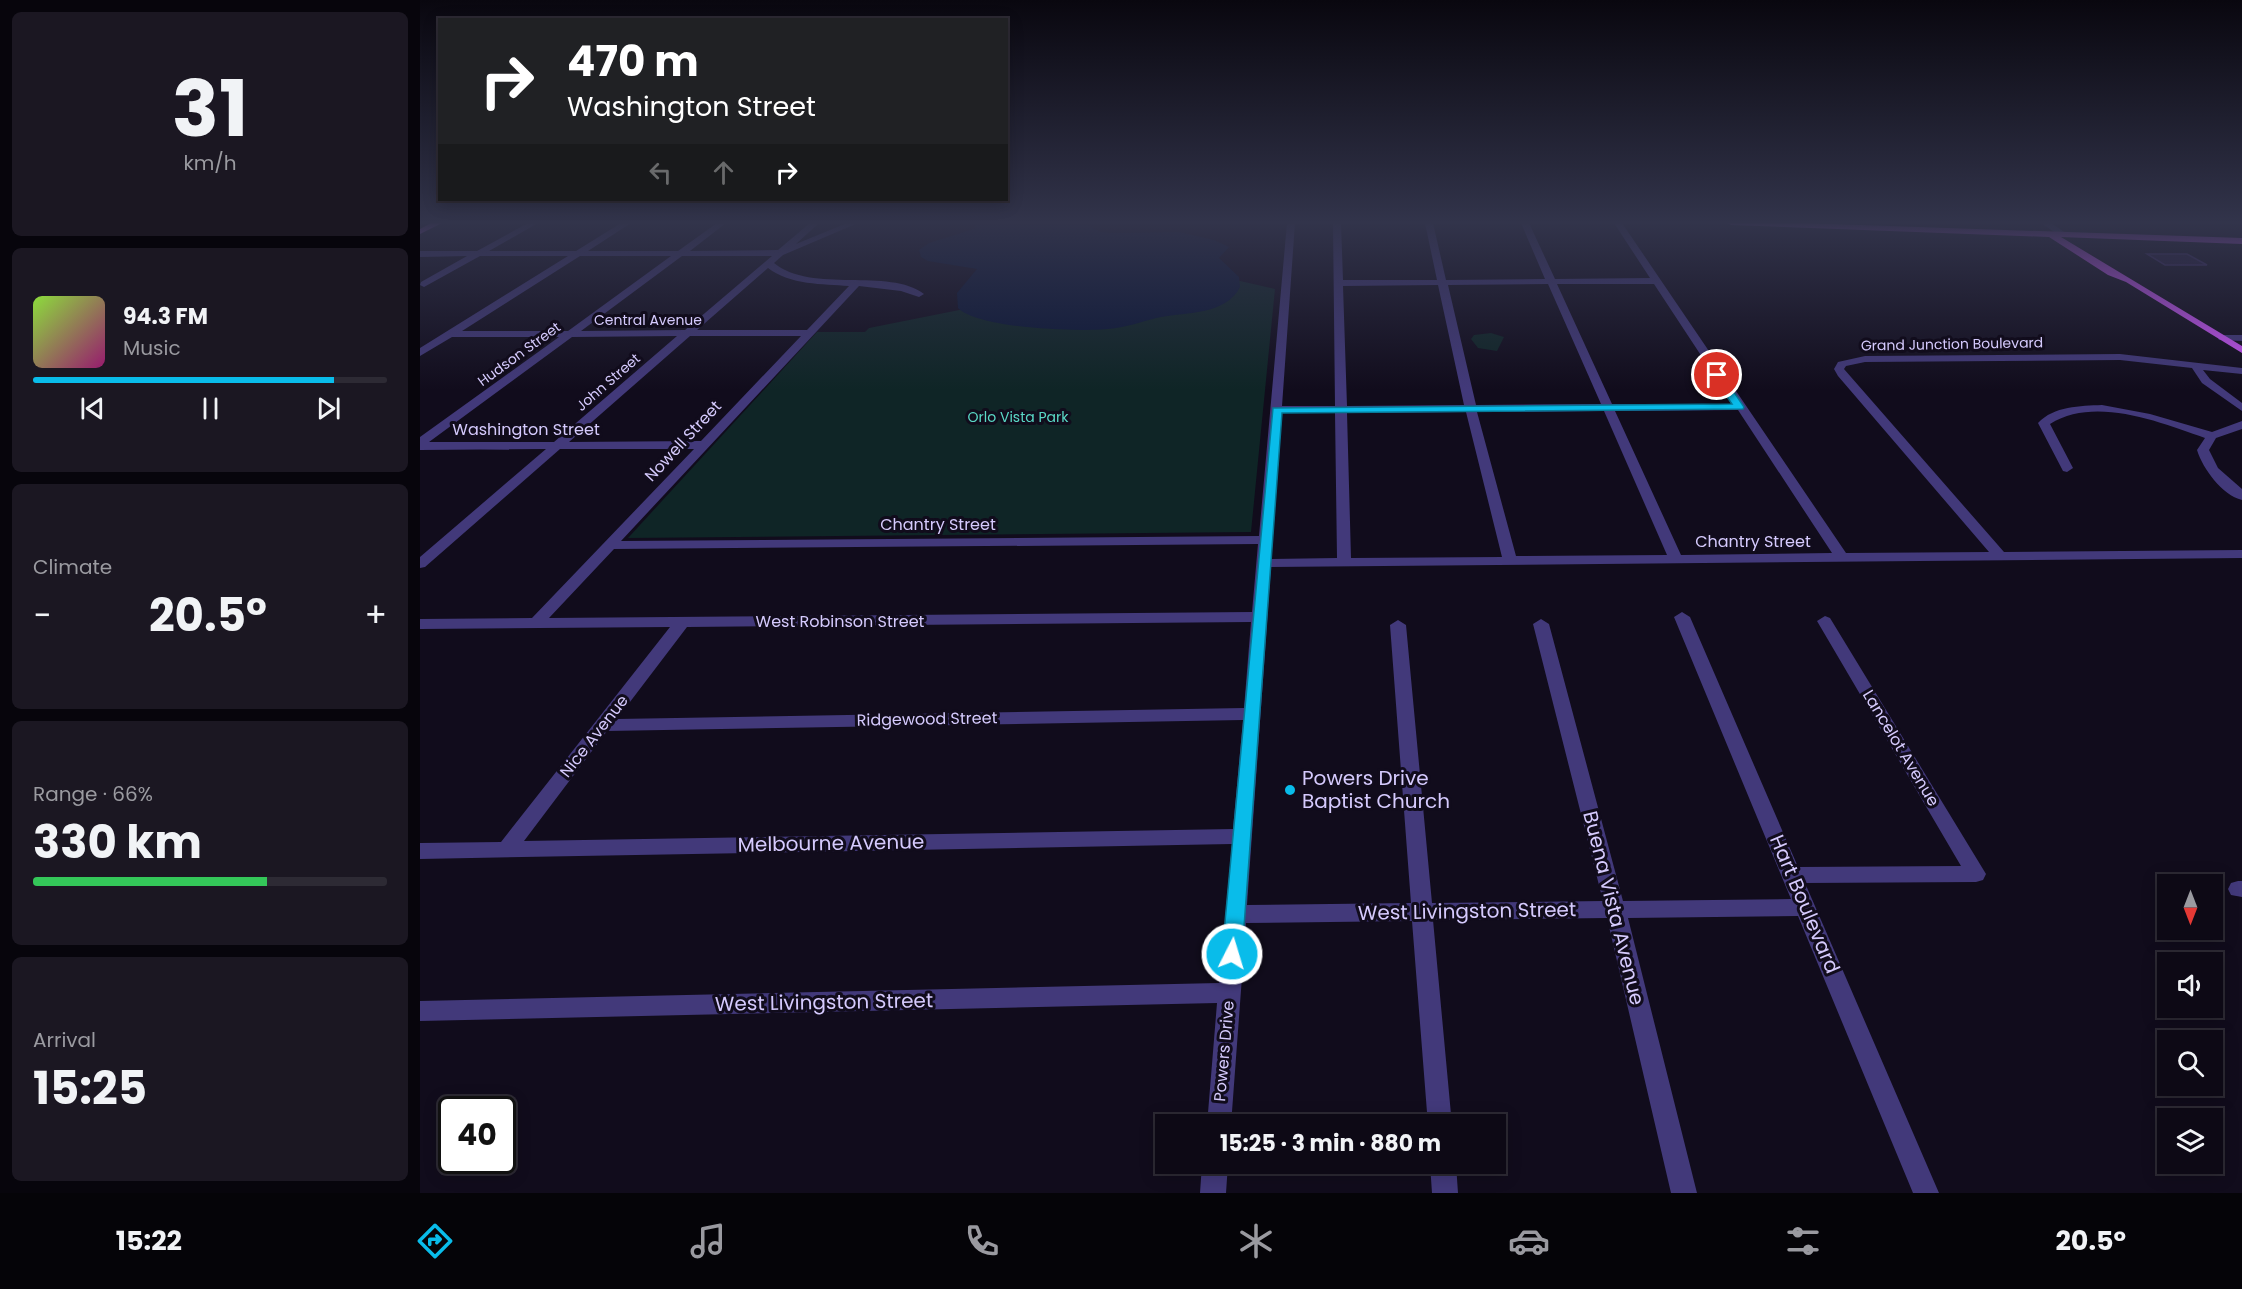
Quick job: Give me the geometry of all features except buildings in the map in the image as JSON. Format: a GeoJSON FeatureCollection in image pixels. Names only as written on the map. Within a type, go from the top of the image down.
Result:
{"type":"FeatureCollection","features":[{"type":"Feature","properties":{"kind":"main road"},"geometry":{"type":"LineString","coordinates":[[2126,279],[2242,350]]}},
{"type":"Feature","properties":{"kind":"street"},"geometry":{"type":"LineString","coordinates":[[424,284],[433,279]]}},
{"type":"Feature","properties":{"kind":"street"},"geometry":{"type":"LineString","coordinates":[[420,353],[537,279]]}},
{"type":"Feature","properties":{"kind":"street","name":"Hudson Street"},"geometry":{"type":"LineString","coordinates":[[420,444],[645,279]]}},
{"type":"Feature","properties":{"kind":"street","name":"John Street"},"geometry":{"type":"LineString","coordinates":[[420,564],[750,279]]}},
{"type":"Feature","properties":{"kind":"street"},"geometry":{"type":"LineString","coordinates":[[812,279],[894,285],[919,294]]}},
{"type":"Feature","properties":{"kind":"street","name":"Powers Drive"},"geometry":{"type":"LineString","coordinates":[[1220,1114],[1287,279]]}},
{"type":"Feature","properties":{"kind":"street"},"geometry":{"type":"LineString","coordinates":[[1338,279],[1344,562]]}},
{"type":"Feature","properties":{"kind":"street"},"geometry":{"type":"LineString","coordinates":[[1441,279],[1471,410],[1510,560]]}},
{"type":"Feature","properties":{"kind":"street"},"geometry":{"type":"LineString","coordinates":[[1550,279],[1676,560]]}},
{"type":"Feature","properties":{"kind":"street"},"geometry":{"type":"LineString","coordinates":[[1338,283],[1655,281],[1842,558]]}},
{"type":"Feature","properties":{"kind":"street","name":"Nowell Street"},"geometry":{"type":"LineString","coordinates":[[535,624],[858,282]]}},
{"type":"Feature","properties":{"kind":"street","name":"Central Avenue"},"geometry":{"type":"LineString","coordinates":[[450,334],[810,333]]}},
{"type":"Feature","properties":{"kind":"street"},"geometry":{"type":"LineString","coordinates":[[2223,338],[2242,338]]}},
{"type":"Feature","properties":{"kind":"street","name":"Grand Junction Boulevard"},"geometry":{"type":"LineString","coordinates":[[2000,556],[1842,374],[1839,369],[1842,364],[1865,359],[2120,357],[2242,371]]}},
{"type":"Feature","properties":{"kind":"street"},"geometry":{"type":"LineString","coordinates":[[2196,367],[2206,381],[2242,408]]}},
{"type":"Feature","properties":{"kind":"street"},"geometry":{"type":"LineString","coordinates":[[1277,410],[1739,407]]}},
{"type":"Feature","properties":{"kind":"street"},"geometry":{"type":"LineString","coordinates":[[2067,468],[2044,423],[2053,414],[2065,411],[2137,413],[2212,436]]}},
{"type":"Feature","properties":{"kind":"street"},"geometry":{"type":"LineString","coordinates":[[2242,425],[2212,436],[2203,450],[2206,463],[2216,475],[2242,496]]}},
{"type":"Feature","properties":{"kind":"street","name":"Washington Street"},"geometry":{"type":"LineString","coordinates":[[420,444],[704,445]]}},
{"type":"Feature","properties":{"kind":"street","name":"Chantry Street"},"geometry":{"type":"LineString","coordinates":[[610,545],[1266,540]]}},
{"type":"Feature","properties":{"kind":"street","name":"Chantry Street"},"geometry":{"type":"LineString","coordinates":[[1263,563],[2242,554]]}},
{"type":"Feature","properties":{"kind":"street","name":"West Robinson Street"},"geometry":{"type":"LineString","coordinates":[[420,624],[1259,617]]}},
{"type":"Feature","properties":{"kind":"street","name":"Hart Boulevard"},"geometry":{"type":"LineString","coordinates":[[1682,617],[1926,1193]]}},
{"type":"Feature","properties":{"kind":"street","name":"Lancelot Avenue"},"geometry":{"type":"LineString","coordinates":[[1793,875],[1976,874],[1825,621]]}},
{"type":"Feature","properties":{"kind":"street","name":"Nice Avenue"},"geometry":{"type":"LineString","coordinates":[[507,849],[682,622]]}},
{"type":"Feature","properties":{"kind":"street","name":"Buena Vista Avenue"},"geometry":{"type":"LineString","coordinates":[[1541,624],[1615,909],[1684,1193]]}},
{"type":"Feature","properties":{"kind":"street"},"geometry":{"type":"LineString","coordinates":[[1398,625],[1439,1114]]}},
{"type":"Feature","properties":{"kind":"street","name":"Ridgewood Street"},"geometry":{"type":"LineString","coordinates":[[603,725],[1252,714]]}},
{"type":"Feature","properties":{"kind":"street","name":"Melbourne Avenue"},"geometry":{"type":"LineString","coordinates":[[420,851],[1242,836]]}},
{"type":"Feature","properties":{"kind":"street","name":"West Livingston Street"},"geometry":{"type":"LineString","coordinates":[[1236,914],[1806,907]]}},
{"type":"Feature","properties":{"kind":"street","name":"West Livingston Street"},"geometry":{"type":"LineString","coordinates":[[420,1011],[1229,993]]}},
{"type":"Feature","properties":{"kind":"street"},"geometry":{"type":"LineString","coordinates":[[1213,1193],[1214,1174]]}},
{"type":"Feature","properties":{"kind":"street"},"geometry":{"type":"LineString","coordinates":[[1444,1174],[1445,1193]]}},
{"type":"Feature","properties":{"kind":"green space","name":"Orlo Vista Park"},"geometry":{"type":"Polygon","coordinates":[[[1183,279],[1230,279],[1275,289],[1251,532],[628,538],[817,332],[865,332],[869,328],[1019,298],[1183,279]]]}},
{"type":"Feature","properties":{"kind":"green space"},"geometry":{"type":"Polygon","coordinates":[[[1491,333],[1504,337],[1497,351],[1478,348],[1471,339],[1474,335],[1491,333]]]}},
{"type":"Feature","properties":{"kind":"water"},"geometry":{"type":"Polygon","coordinates":[[[969,279],[1239,279],[1240,287],[1225,303],[1205,311],[1161,317],[1116,328],[1081,330],[1033,328],[987,321],[958,308],[957,293],[969,279]]]}},
{"type":"Feature","properties":{"kind":"place","name":"Powers Drive Baptist Church"},"geometry":{"type":"Point","coordinates":[1290,790]}},
{"type":"Feature","properties":{"kind":"route"},"geometry":{"type":"LineString","coordinates":[[1232,954],[1277,410],[1739,407],[1717,375]]}}]}
